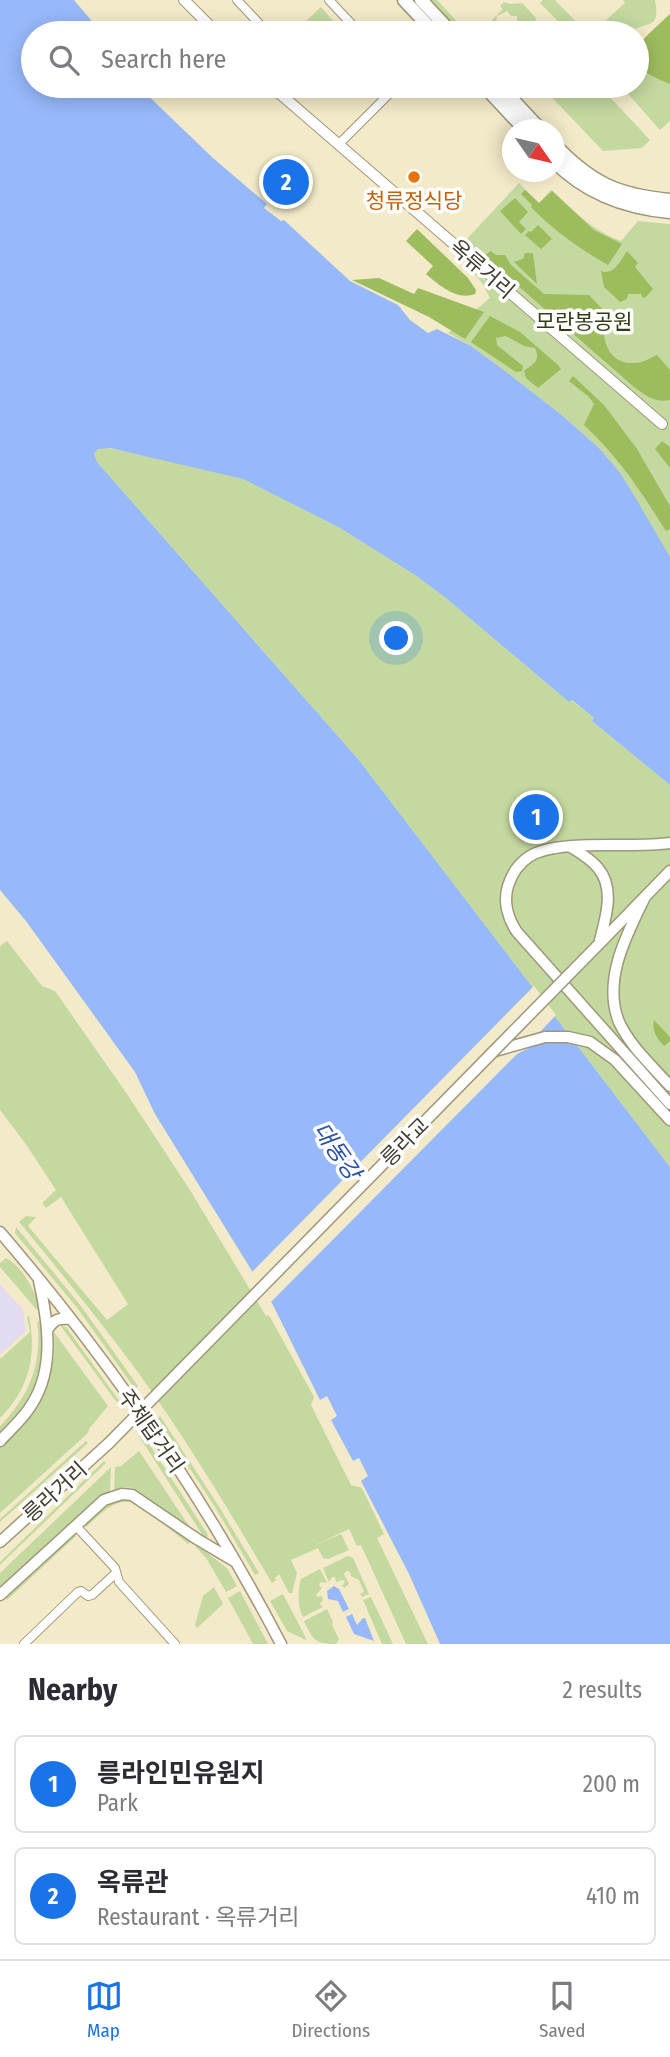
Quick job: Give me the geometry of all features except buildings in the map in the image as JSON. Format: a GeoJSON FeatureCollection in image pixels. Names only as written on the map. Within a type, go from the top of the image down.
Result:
{"type":"FeatureCollection","features":[{"type":"Feature","properties":{"kind":"main road"},"geometry":{"type":"LineString","coordinates":[[404,0],[424,21]]}},
{"type":"Feature","properties":{"kind":"main road"},"geometry":{"type":"LineString","coordinates":[[421,0],[441,21]]}},
{"type":"Feature","properties":{"kind":"main road"},"geometry":{"type":"LineString","coordinates":[[495,98],[515,119]]}},
{"type":"Feature","properties":{"kind":"main road"},"geometry":{"type":"LineString","coordinates":[[511,98],[531,119]]}},
{"type":"Feature","properties":{"kind":"main road"},"geometry":{"type":"LineString","coordinates":[[565,154],[579,169],[617,191],[670,200]]}},
{"type":"Feature","properties":{"kind":"main road"},"geometry":{"type":"LineString","coordinates":[[565,171],[589,189],[614,201],[670,212]]}},
{"type":"Feature","properties":{"kind":"main road"},"geometry":{"type":"LineString","coordinates":[[670,843],[571,847],[535,853],[518,866],[511,877],[506,903],[508,916],[517,932],[670,1104]]}},
{"type":"Feature","properties":{"kind":"main road"},"geometry":{"type":"LineString","coordinates":[[571,847],[599,869],[607,882],[607,909],[599,944]]}},
{"type":"Feature","properties":{"kind":"main road","name":"릉라교"},"geometry":{"type":"LineString","coordinates":[[109,1443],[670,871]]}},
{"type":"Feature","properties":{"kind":"main road"},"geometry":{"type":"LineString","coordinates":[[645,897],[625,937],[614,983],[615,1009],[628,1036],[670,1086]]}},
{"type":"Feature","properties":{"kind":"main road"},"geometry":{"type":"LineString","coordinates":[[495,1051],[545,1037],[580,1038],[615,1060],[670,1120]]}},
{"type":"Feature","properties":{"kind":"main road","name":"주체탑거리"},"geometry":{"type":"LineString","coordinates":[[0,1232],[71,1319],[151,1428],[235,1562],[281,1644]]}},
{"type":"Feature","properties":{"kind":"main road"},"geometry":{"type":"LineString","coordinates":[[0,1441],[33,1404],[45,1375],[48,1329],[37,1276]]}},
{"type":"Feature","properties":{"kind":"main road"},"geometry":{"type":"LineString","coordinates":[[48,1329],[60,1318],[71,1319]]}},
{"type":"Feature","properties":{"kind":"main road","name":"릉라거리"},"geometry":{"type":"LineString","coordinates":[[0,1542],[109,1443]]}},
{"type":"Feature","properties":{"kind":"main road"},"geometry":{"type":"LineString","coordinates":[[0,1595],[104,1500],[122,1493],[132,1496],[235,1562]]}},
{"type":"Feature","properties":{"kind":"street"},"geometry":{"type":"LineString","coordinates":[[184,0],[204,21]]}},
{"type":"Feature","properties":{"kind":"street"},"geometry":{"type":"LineString","coordinates":[[237,0],[257,21]]}},
{"type":"Feature","properties":{"kind":"street"},"geometry":{"type":"LineString","coordinates":[[329,0],[349,21]]}},
{"type":"Feature","properties":{"kind":"street","name":"옥류거리"},"geometry":{"type":"LineString","coordinates":[[285,98],[662,424]]}},
{"type":"Feature","properties":{"kind":"street"},"geometry":{"type":"LineString","coordinates":[[339,144],[385,98]]}},
{"type":"Feature","properties":{"kind":"street"},"geometry":{"type":"LineString","coordinates":[[76,1526],[115,1569],[119,1582],[175,1644]]}},
{"type":"Feature","properties":{"kind":"street"},"geometry":{"type":"LineString","coordinates":[[24,1644],[78,1592],[92,1595],[116,1573]]}},
{"type":"Feature","properties":{"kind":"shaded area"},"geometry":{"type":"Polygon","coordinates":[[[0,1284],[23,1310],[26,1331],[0,1355],[0,1284]]]}},
{"type":"Feature","properties":{"kind":"green space"},"geometry":{"type":"Polygon","coordinates":[[[430,0],[437,0],[456,21],[450,21],[430,0]]]}},
{"type":"Feature","properties":{"kind":"green space"},"geometry":{"type":"Polygon","coordinates":[[[543,0],[555,0],[575,21],[558,21],[540,3],[543,0]]]}},
{"type":"Feature","properties":{"kind":"green space"},"geometry":{"type":"Polygon","coordinates":[[[623,0],[655,0],[654,21],[649,24],[649,21],[605,21],[625,3],[623,0]]]}},
{"type":"Feature","properties":{"kind":"green space"},"geometry":{"type":"Polygon","coordinates":[[[504,2],[522,3],[536,18],[536,21],[517,21],[517,16],[511,16],[507,11],[497,16],[496,21],[491,21],[503,9],[500,6],[504,2]]]}},
{"type":"Feature","properties":{"kind":"green space"},"geometry":{"type":"Polygon","coordinates":[[[321,7],[333,21],[306,21],[321,7]]]}},
{"type":"Feature","properties":{"kind":"green space"},"geometry":{"type":"Polygon","coordinates":[[[670,14],[670,84],[649,74],[649,34],[670,14]]]}},
{"type":"Feature","properties":{"kind":"green space"},"geometry":{"type":"Polygon","coordinates":[[[649,74],[670,84],[670,121],[660,130],[632,98],[649,98],[649,74]]]}},
{"type":"Feature","properties":{"kind":"green space"},"geometry":{"type":"Polygon","coordinates":[[[552,98],[611,98],[650,140],[642,148],[603,151],[552,98]]]}},
{"type":"Feature","properties":{"kind":"green space","name":"모란봉공원"},"geometry":{"type":"Polygon","coordinates":[[[519,183],[539,203],[553,191],[593,226],[621,241],[638,221],[670,224],[670,557],[599,448],[505,371],[448,333],[490,298],[467,265],[498,291],[508,279],[465,241],[519,183]]]}},
{"type":"Feature","properties":{"kind":"green space"},"geometry":{"type":"Polygon","coordinates":[[[525,190],[539,203],[552,191],[594,230],[622,244],[608,265],[549,224],[521,194],[525,190]]]}},
{"type":"Feature","properties":{"kind":"green space"},"geometry":{"type":"Polygon","coordinates":[[[515,198],[528,212],[519,222],[526,229],[521,234],[500,211],[515,198]]]}},
{"type":"Feature","properties":{"kind":"green space"},"geometry":{"type":"Polygon","coordinates":[[[538,225],[552,239],[541,249],[525,235],[538,225]]]}},
{"type":"Feature","properties":{"kind":"green space"},"geometry":{"type":"Polygon","coordinates":[[[417,229],[468,278],[476,290],[475,294],[455,294],[426,274],[433,266],[406,241],[417,229]]]}},
{"type":"Feature","properties":{"kind":"green space"},"geometry":{"type":"Polygon","coordinates":[[[491,251],[496,255],[505,255],[511,265],[544,294],[589,295],[607,314],[605,340],[612,354],[625,362],[635,363],[657,355],[670,370],[670,400],[655,400],[634,387],[484,256],[491,251]]]}},
{"type":"Feature","properties":{"kind":"green space"},"geometry":{"type":"Polygon","coordinates":[[[627,251],[638,263],[635,267],[653,289],[645,298],[641,294],[628,294],[627,299],[620,302],[604,287],[601,271],[613,270],[627,251]]]}},
{"type":"Feature","properties":{"kind":"green space"},"geometry":{"type":"Polygon","coordinates":[[[525,253],[533,253],[537,284],[514,262],[523,259],[525,253]]]}},
{"type":"Feature","properties":{"kind":"green space"},"geometry":{"type":"Polygon","coordinates":[[[379,278],[414,294],[418,288],[484,312],[465,339],[429,317],[352,280],[379,278]]]}},
{"type":"Feature","properties":{"kind":"green space"},"geometry":{"type":"Polygon","coordinates":[[[490,316],[520,332],[561,369],[538,388],[526,378],[524,371],[537,359],[535,348],[524,346],[506,336],[496,338],[497,345],[523,366],[522,371],[516,372],[471,342],[490,316]]]}},
{"type":"Feature","properties":{"kind":"green space"},"geometry":{"type":"Polygon","coordinates":[[[573,376],[604,405],[637,449],[670,506],[670,529],[666,531],[619,462],[584,425],[594,404],[569,381],[573,376]]]}},
{"type":"Feature","properties":{"kind":"green space"},"geometry":{"type":"Polygon","coordinates":[[[662,441],[670,447],[670,468],[655,449],[662,441]]]}},
{"type":"Feature","properties":{"kind":"green space"},"geometry":{"type":"Polygon","coordinates":[[[103,447],[243,479],[340,528],[418,577],[447,599],[569,702],[571,700],[594,718],[592,721],[670,785],[670,1167],[358,759],[97,462],[94,454],[103,447]]]}},
{"type":"Feature","properties":{"kind":"green space"},"geometry":{"type":"Polygon","coordinates":[[[7,941],[42,986],[55,991],[127,1094],[190,1190],[266,1316],[270,1317],[314,1397],[311,1405],[351,1485],[362,1488],[384,1534],[377,1538],[428,1644],[406,1644],[361,1545],[357,1546],[349,1529],[311,1547],[341,1534],[349,1550],[328,1559],[323,1558],[318,1548],[291,1560],[297,1573],[292,1593],[289,1593],[279,1574],[272,1583],[158,1400],[19,1222],[26,1216],[36,1217],[28,1226],[107,1320],[128,1304],[61,1197],[46,1208],[42,1203],[56,1190],[0,1110],[0,946],[7,941]]]}},
{"type":"Feature","properties":{"kind":"green space"},"geometry":{"type":"Polygon","coordinates":[[[654,1020],[670,1037],[670,1041],[664,1046],[655,1034],[654,1020]]]}},
{"type":"Feature","properties":{"kind":"green space"},"geometry":{"type":"Polygon","coordinates":[[[16,1227],[81,1306],[138,1386],[135,1389],[78,1309],[15,1233],[16,1227]]]}},
{"type":"Feature","properties":{"kind":"green space"},"geometry":{"type":"Polygon","coordinates":[[[6,1258],[28,1282],[41,1312],[0,1267],[0,1263],[6,1258]]]}},
{"type":"Feature","properties":{"kind":"green space"},"geometry":{"type":"Polygon","coordinates":[[[29,1316],[32,1345],[28,1371],[18,1395],[0,1418],[0,1359],[30,1332],[29,1316]]]}},
{"type":"Feature","properties":{"kind":"green space"},"geometry":{"type":"Polygon","coordinates":[[[37,1321],[42,1323],[43,1340],[36,1383],[22,1408],[0,1432],[0,1426],[19,1403],[32,1378],[38,1351],[37,1321]]]}},
{"type":"Feature","properties":{"kind":"green space"},"geometry":{"type":"Polygon","coordinates":[[[60,1325],[66,1327],[120,1402],[118,1404],[60,1325]]]}},
{"type":"Feature","properties":{"kind":"green space"},"geometry":{"type":"Polygon","coordinates":[[[54,1332],[108,1406],[88,1433],[0,1513],[0,1447],[23,1422],[41,1395],[52,1366],[54,1332]]]}},
{"type":"Feature","properties":{"kind":"green space"},"geometry":{"type":"Polygon","coordinates":[[[160,1416],[259,1573],[255,1575],[215,1507],[157,1419],[160,1416]]]}},
{"type":"Feature","properties":{"kind":"green space"},"geometry":{"type":"Polygon","coordinates":[[[142,1433],[208,1535],[207,1538],[205,1539],[139,1436],[142,1433]]]}},
{"type":"Feature","properties":{"kind":"green space"},"geometry":{"type":"Polygon","coordinates":[[[86,1441],[88,1443],[0,1522],[0,1519],[86,1441]]]}},
{"type":"Feature","properties":{"kind":"green space"},"geometry":{"type":"Polygon","coordinates":[[[139,1451],[191,1529],[133,1488],[114,1490],[115,1467],[121,1466],[139,1451]]]}},
{"type":"Feature","properties":{"kind":"green space"},"geometry":{"type":"Polygon","coordinates":[[[104,1461],[106,1463],[0,1565],[0,1562],[104,1461]]]}},
{"type":"Feature","properties":{"kind":"green space"},"geometry":{"type":"Polygon","coordinates":[[[111,1467],[110,1491],[93,1503],[0,1588],[0,1573],[111,1467]]]}},
{"type":"Feature","properties":{"kind":"green space"},"geometry":{"type":"Polygon","coordinates":[[[130,1498],[191,1541],[188,1544],[150,1514],[129,1502],[111,1506],[86,1527],[86,1523],[106,1506],[130,1498]]]}},
{"type":"Feature","properties":{"kind":"green space"},"geometry":{"type":"Polygon","coordinates":[[[74,1534],[76,1536],[7,1600],[6,1598],[74,1534]]]}},
{"type":"Feature","properties":{"kind":"green space"},"geometry":{"type":"Polygon","coordinates":[[[197,1545],[227,1568],[237,1586],[226,1592],[197,1545]]]}},
{"type":"Feature","properties":{"kind":"green space"},"geometry":{"type":"Polygon","coordinates":[[[348,1556],[353,1558],[369,1594],[362,1597],[360,1594],[364,1592],[359,1580],[351,1576],[350,1572],[346,1571],[344,1574],[349,1584],[344,1588],[343,1580],[336,1582],[335,1577],[332,1577],[329,1582],[323,1568],[348,1556]]]}},
{"type":"Feature","properties":{"kind":"green space"},"geometry":{"type":"Polygon","coordinates":[[[320,1569],[327,1583],[320,1582],[322,1588],[316,1595],[322,1596],[320,1604],[323,1607],[303,1617],[299,1598],[301,1579],[320,1569]]]}},
{"type":"Feature","properties":{"kind":"green space"},"geometry":{"type":"Polygon","coordinates":[[[214,1587],[223,1604],[197,1628],[195,1625],[203,1596],[214,1587]]]}},
{"type":"Feature","properties":{"kind":"green space"},"geometry":{"type":"Polygon","coordinates":[[[240,1591],[268,1644],[253,1644],[228,1598],[240,1591]]]}},
{"type":"Feature","properties":{"kind":"green space"},"geometry":{"type":"Polygon","coordinates":[[[283,1594],[306,1640],[287,1631],[270,1601],[283,1594]]]}},
{"type":"Feature","properties":{"kind":"green space"},"geometry":{"type":"Polygon","coordinates":[[[371,1597],[393,1644],[382,1644],[363,1600],[371,1597]]]}},
{"type":"Feature","properties":{"kind":"green space"},"geometry":{"type":"Polygon","coordinates":[[[327,1609],[339,1639],[336,1644],[316,1640],[304,1621],[327,1609]]]}},
{"type":"Feature","properties":{"kind":"water","name":"대동강"},"geometry":{"type":"Polygon","coordinates":[[[0,0],[74,0],[92,21],[21,21],[21,98],[150,98],[213,158],[267,204],[264,208],[281,221],[284,220],[350,281],[398,305],[410,320],[428,333],[437,329],[471,346],[563,416],[599,448],[620,473],[670,557],[670,785],[592,721],[594,718],[572,700],[569,702],[447,599],[418,577],[340,528],[243,479],[110,448],[98,449],[94,454],[97,462],[358,759],[670,1167],[670,1644],[440,1644],[409,1574],[361,1481],[368,1476],[359,1458],[353,1461],[331,1420],[337,1416],[327,1396],[320,1400],[273,1305],[155,1114],[135,1072],[26,921],[0,890],[0,0]]]}},
{"type":"Feature","properties":{"kind":"water"},"geometry":{"type":"Polygon","coordinates":[[[334,1586],[339,1589],[349,1609],[343,1612],[338,1601],[328,1599],[327,1591],[334,1586]]]}},
{"type":"Feature","properties":{"kind":"water"},"geometry":{"type":"Polygon","coordinates":[[[352,1614],[357,1625],[365,1618],[374,1641],[354,1634],[346,1617],[352,1614]]]}},
{"type":"Feature","properties":{"kind":"pier"},"geometry":{"type":"Polygon","coordinates":[[[534,986],[556,1015],[540,1032],[569,1032],[579,1044],[544,1043],[517,1054],[268,1305],[250,1274],[534,986]]]}},
{"type":"Feature","properties":{"kind":"place","name":"청류정식당"},"geometry":{"type":"Point","coordinates":[414,177]}},
{"type":"Feature","properties":{"kind":"place","name":"옥류관"},"geometry":{"type":"Point","coordinates":[286,182]}},
{"type":"Feature","properties":{"kind":"place","name":"릉라인민유원지"},"geometry":{"type":"Point","coordinates":[536,817]}}]}
